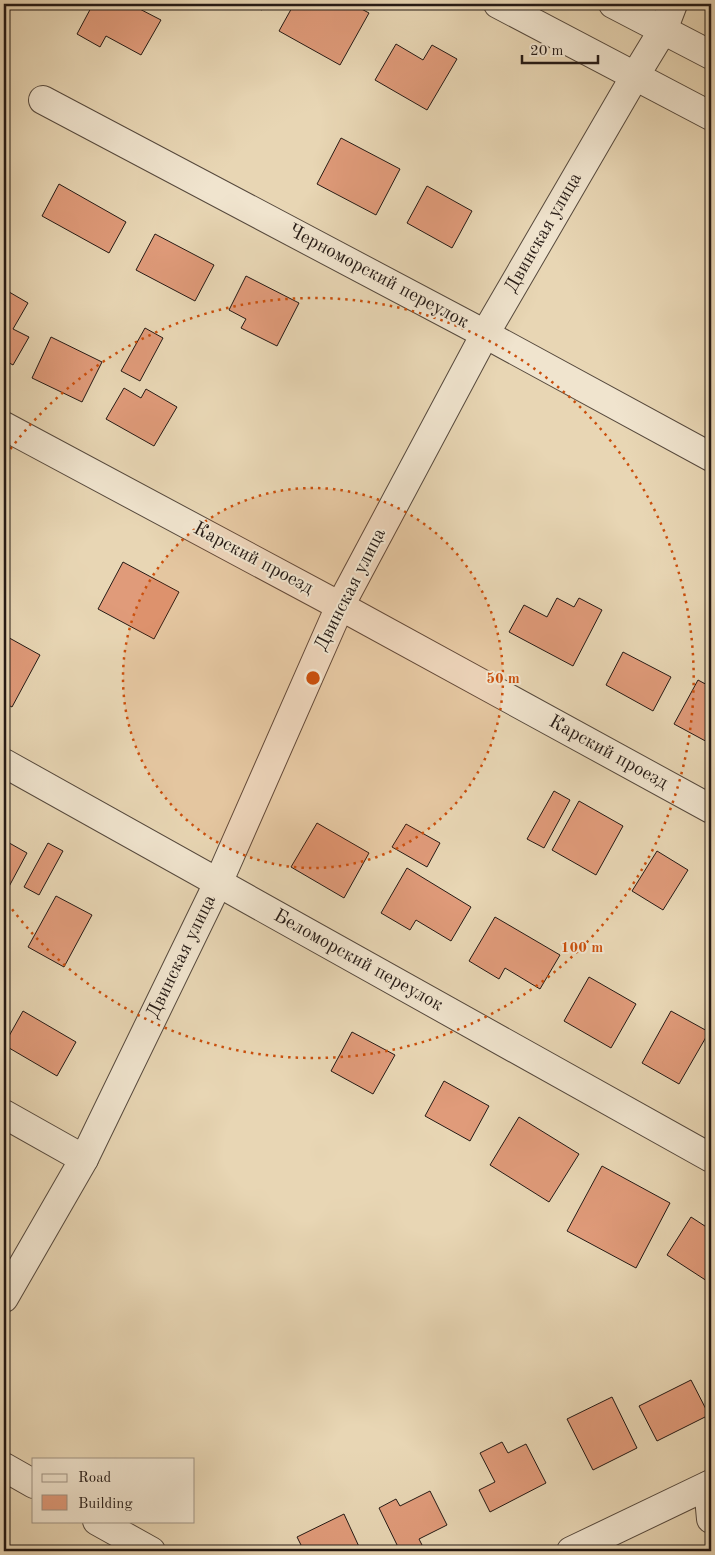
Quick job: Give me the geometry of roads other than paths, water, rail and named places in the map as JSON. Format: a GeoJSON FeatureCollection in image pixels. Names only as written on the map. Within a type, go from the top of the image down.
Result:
{"type":"FeatureCollection","features":[{"type":"Feature","properties":{"kind":"street"},"geometry":{"type":"LineString","coordinates":[[498,4],[711,116]]}},
{"type":"Feature","properties":{"kind":"street"},"geometry":{"type":"LineString","coordinates":[[613,4],[711,55]]}},
{"type":"Feature","properties":{"kind":"street","name":"Двинская улица"},"geometry":{"type":"LineString","coordinates":[[4,1298],[84,1159],[218,883],[340,606],[486,334],[663,30],[673,4]]}},
{"type":"Feature","properties":{"kind":"street","name":"Черноморский переулок"},"geometry":{"type":"LineString","coordinates":[[43,100],[486,334],[711,457]]}},
{"type":"Feature","properties":{"kind":"street","name":"Карский проезд"},"geometry":{"type":"LineString","coordinates":[[4,426],[340,606],[711,810]]}},
{"type":"Feature","properties":{"kind":"street","name":"Беломорский переулок"},"geometry":{"type":"LineString","coordinates":[[4,763],[711,1158]]}},
{"type":"Feature","properties":{"kind":"street"},"geometry":{"type":"LineString","coordinates":[[4,1114],[84,1159]]}},
{"type":"Feature","properties":{"kind":"street"},"geometry":{"type":"LineString","coordinates":[[4,1467],[32,1483]]}},
{"type":"Feature","properties":{"kind":"street"},"geometry":{"type":"LineString","coordinates":[[571,1551],[710,1485],[711,1519]]}},
{"type":"Feature","properties":{"kind":"street"},"geometry":{"type":"LineString","coordinates":[[105,1533],[150,1551]]}}]}
